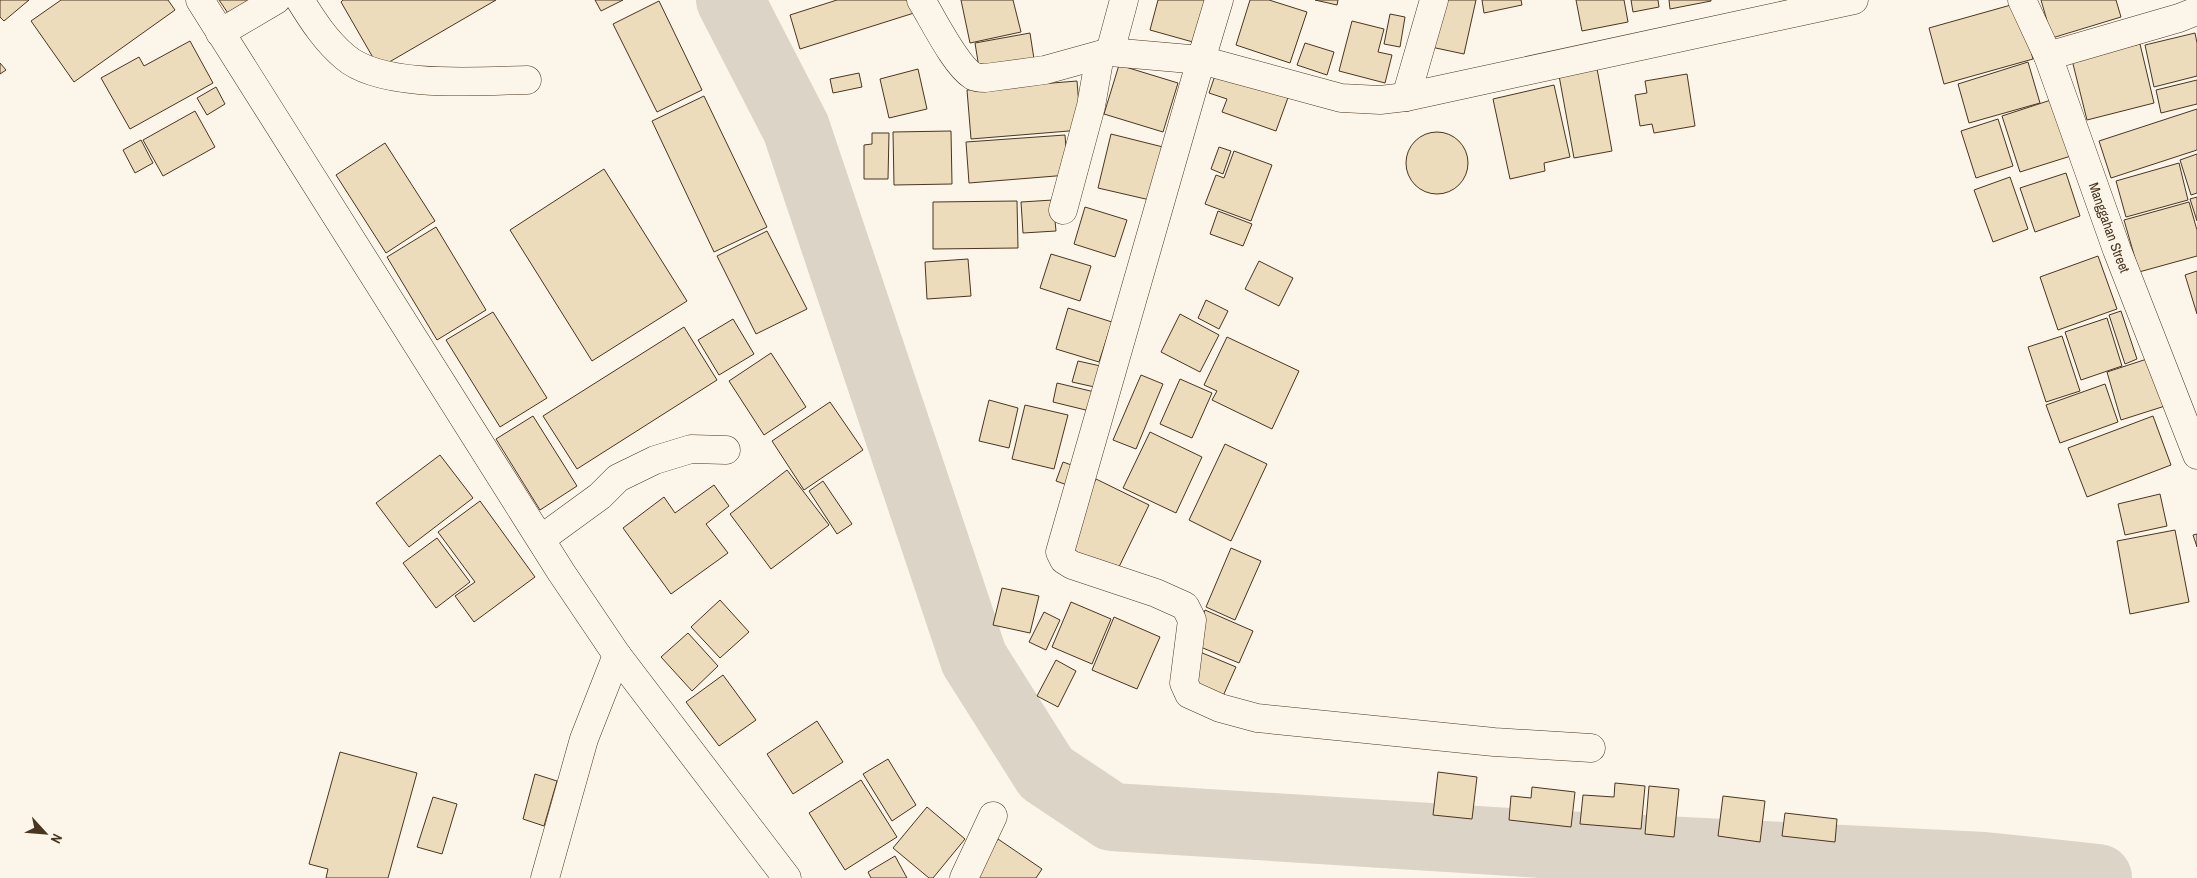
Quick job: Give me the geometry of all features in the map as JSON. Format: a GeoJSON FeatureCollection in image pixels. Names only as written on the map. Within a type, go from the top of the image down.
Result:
{"type":"FeatureCollection","features":[{"type":"Feature","properties":{"kind":"street"},"geometry":{"type":"LineString","coordinates":[[200,0],[541,539],[617,655],[787,878]]}},
{"type":"Feature","properties":{"kind":"street"},"geometry":{"type":"LineString","coordinates":[[220,33],[276,0]]}},
{"type":"Feature","properties":{"kind":"street"},"geometry":{"type":"LineString","coordinates":[[300,0],[321,33],[346,58],[378,73],[426,81],[527,80]]}},
{"type":"Feature","properties":{"kind":"street"},"geometry":{"type":"LineString","coordinates":[[921,0],[952,51],[967,71],[975,77],[1004,77],[1045,70],[1105,53],[1201,60],[1341,98],[1380,100],[1406,97],[1854,0]]}},
{"type":"Feature","properties":{"kind":"street"},"geometry":{"type":"LineString","coordinates":[[1063,210],[1105,53],[1124,0]]}},
{"type":"Feature","properties":{"kind":"street"},"geometry":{"type":"LineString","coordinates":[[1219,0],[1060,552],[1064,560],[1072,565],[1156,593],[1185,606],[1192,620],[1184,683],[1189,694],[1220,708],[1257,718],[1494,742],[1591,748]]}},
{"type":"Feature","properties":{"kind":"street"},"geometry":{"type":"LineString","coordinates":[[1406,97],[1434,0]]}},
{"type":"Feature","properties":{"kind":"street","name":"Manggahan Street"},"geometry":{"type":"LineString","coordinates":[[2022,0],[2048,56],[2117,250],[2197,455]]}},
{"type":"Feature","properties":{"kind":"street"},"geometry":{"type":"LineString","coordinates":[[2048,56],[2197,11]]}},
{"type":"Feature","properties":{"kind":"street"},"geometry":{"type":"LineString","coordinates":[[541,539],[600,496],[618,478],[655,460],[691,449],[726,450]]}},
{"type":"Feature","properties":{"kind":"street"},"geometry":{"type":"LineString","coordinates":[[545,878],[584,739],[617,655]]}},
{"type":"Feature","properties":{"kind":"street"},"geometry":{"type":"LineString","coordinates":[[964,878],[993,816]]}},
{"type":"Feature","properties":{"kind":"building"},"geometry":{"type":"Polygon","coordinates":[[[0,0],[29,0],[4,21],[0,17],[0,0]]]}},
{"type":"Feature","properties":{"kind":"building"},"geometry":{"type":"Polygon","coordinates":[[[61,0],[168,0],[175,10],[74,82],[31,21],[61,0]]]}},
{"type":"Feature","properties":{"kind":"building"},"geometry":{"type":"Polygon","coordinates":[[[219,0],[262,0],[232,19],[219,0]]]}},
{"type":"Feature","properties":{"kind":"building"},"geometry":{"type":"Polygon","coordinates":[[[343,0],[496,0],[379,68],[341,2],[343,0]]]}},
{"type":"Feature","properties":{"kind":"building"},"geometry":{"type":"Polygon","coordinates":[[[595,0],[623,0],[601,11],[595,0]]]}},
{"type":"Feature","properties":{"kind":"building"},"geometry":{"type":"Polygon","coordinates":[[[837,0],[910,0],[914,13],[800,49],[790,15],[837,0]]]}},
{"type":"Feature","properties":{"kind":"building"},"geometry":{"type":"Polygon","coordinates":[[[961,0],[1013,0],[1021,32],[970,43],[961,0]]]}},
{"type":"Feature","properties":{"kind":"building"},"geometry":{"type":"Polygon","coordinates":[[[1158,0],[1212,0],[1200,44],[1150,30],[1158,0]]]}},
{"type":"Feature","properties":{"kind":"building"},"geometry":{"type":"Polygon","coordinates":[[[1250,0],[1269,0],[1307,12],[1290,63],[1236,45],[1250,0]]]}},
{"type":"Feature","properties":{"kind":"building"},"geometry":{"type":"Polygon","coordinates":[[[1315,0],[1338,0],[1337,5],[1315,0]]]}},
{"type":"Feature","properties":{"kind":"building"},"geometry":{"type":"Polygon","coordinates":[[[1441,0],[1476,0],[1464,54],[1431,47],[1441,0]]]}},
{"type":"Feature","properties":{"kind":"building"},"geometry":{"type":"Polygon","coordinates":[[[1482,0],[1521,0],[1522,5],[1484,13],[1482,0]]]}},
{"type":"Feature","properties":{"kind":"building"},"geometry":{"type":"Polygon","coordinates":[[[1576,0],[1624,0],[1628,22],[1582,31],[1576,0]]]}},
{"type":"Feature","properties":{"kind":"building"},"geometry":{"type":"Polygon","coordinates":[[[1631,0],[1658,0],[1659,7],[1633,12],[1631,0]]]}},
{"type":"Feature","properties":{"kind":"building"},"geometry":{"type":"Polygon","coordinates":[[[1669,0],[1711,0],[1711,1],[1670,9],[1669,0]]]}},
{"type":"Feature","properties":{"kind":"building"},"geometry":{"type":"Polygon","coordinates":[[[2041,0],[2116,0],[2121,17],[2052,38],[2041,0]]]}},
{"type":"Feature","properties":{"kind":"building"},"geometry":{"type":"Polygon","coordinates":[[[659,1],[702,90],[657,112],[613,24],[659,1]]]}},
{"type":"Feature","properties":{"kind":"building"},"geometry":{"type":"Polygon","coordinates":[[[2018,3],[2033,59],[1944,84],[1929,28],[2018,3]]]}},
{"type":"Feature","properties":{"kind":"building"},"geometry":{"type":"Polygon","coordinates":[[[1390,14],[1405,17],[1400,47],[1384,44],[1390,14]]]}},
{"type":"Feature","properties":{"kind":"building"},"geometry":{"type":"Polygon","coordinates":[[[1352,21],[1384,29],[1378,52],[1392,55],[1385,83],[1339,71],[1352,21]]]}},
{"type":"Feature","properties":{"kind":"building"},"geometry":{"type":"Polygon","coordinates":[[[1030,33],[1034,59],[979,68],[975,43],[1030,33]]]}},
{"type":"Feature","properties":{"kind":"building"},"geometry":{"type":"Polygon","coordinates":[[[2195,33],[2197,43],[2197,76],[2154,87],[2145,45],[2195,33]]]}},
{"type":"Feature","properties":{"kind":"building"},"geometry":{"type":"Polygon","coordinates":[[[190,41],[213,83],[130,129],[101,78],[139,57],[144,66],[190,41]]]}},
{"type":"Feature","properties":{"kind":"building"},"geometry":{"type":"Polygon","coordinates":[[[1305,43],[1334,52],[1327,75],[1297,65],[1305,43]]]}},
{"type":"Feature","properties":{"kind":"building"},"geometry":{"type":"Polygon","coordinates":[[[2140,44],[2154,103],[2087,120],[2072,60],[2140,44]]]}},
{"type":"Feature","properties":{"kind":"building"},"geometry":{"type":"Polygon","coordinates":[[[2028,62],[2040,103],[1969,123],[1958,84],[2028,62]]]}},
{"type":"Feature","properties":{"kind":"building"},"geometry":{"type":"Polygon","coordinates":[[[0,63],[6,70],[0,74],[0,63]]]}},
{"type":"Feature","properties":{"kind":"building"},"geometry":{"type":"Polygon","coordinates":[[[1596,63],[1612,151],[1574,158],[1558,70],[1596,63]]]}},
{"type":"Feature","properties":{"kind":"building"},"geometry":{"type":"Polygon","coordinates":[[[1119,65],[1178,83],[1163,132],[1104,114],[1119,65]]]}},
{"type":"Feature","properties":{"kind":"building"},"geometry":{"type":"Polygon","coordinates":[[[1218,67],[1290,92],[1276,131],[1222,112],[1227,99],[1209,93],[1218,67]]]}},
{"type":"Feature","properties":{"kind":"building"},"geometry":{"type":"Polygon","coordinates":[[[918,69],[927,109],[889,118],[880,79],[918,69]]]}},
{"type":"Feature","properties":{"kind":"building"},"geometry":{"type":"Polygon","coordinates":[[[859,73],[862,87],[833,93],[830,79],[859,73]]]}},
{"type":"Feature","properties":{"kind":"building"},"geometry":{"type":"Polygon","coordinates":[[[1687,74],[1695,126],[1654,133],[1652,124],[1640,126],[1635,95],[1647,93],[1645,81],[1687,74]]]}},
{"type":"Feature","properties":{"kind":"building"},"geometry":{"type":"Polygon","coordinates":[[[2197,80],[2197,104],[2161,113],[2156,90],[2197,80]]]}},
{"type":"Feature","properties":{"kind":"building"},"geometry":{"type":"Polygon","coordinates":[[[1077,81],[1081,130],[971,139],[967,90],[1077,81]]]}},
{"type":"Feature","properties":{"kind":"building"},"geometry":{"type":"Polygon","coordinates":[[[1554,85],[1570,157],[1544,163],[1545,171],[1510,179],[1493,99],[1554,85]]]}},
{"type":"Feature","properties":{"kind":"building"},"geometry":{"type":"Polygon","coordinates":[[[216,87],[225,104],[207,115],[197,98],[216,87]]]}},
{"type":"Feature","properties":{"kind":"building"},"geometry":{"type":"Polygon","coordinates":[[[704,96],[767,227],[714,252],[652,121],[704,96]]]}},
{"type":"Feature","properties":{"kind":"building"},"geometry":{"type":"Polygon","coordinates":[[[2057,98],[2074,155],[2020,172],[2002,116],[2057,98]]]}},
{"type":"Feature","properties":{"kind":"building"},"geometry":{"type":"Polygon","coordinates":[[[2197,109],[2197,150],[2111,178],[2099,141],[2197,109]]]}},
{"type":"Feature","properties":{"kind":"building"},"geometry":{"type":"Polygon","coordinates":[[[195,111],[215,147],[163,176],[143,140],[195,111]]]}},
{"type":"Feature","properties":{"kind":"building"},"geometry":{"type":"Polygon","coordinates":[[[1998,119],[2013,166],[1976,178],[1961,131],[1998,119]]]}},
{"type":"Feature","properties":{"kind":"building"},"geometry":{"type":"Polygon","coordinates":[[[951,131],[952,184],[894,185],[893,132],[951,131]]]}},
{"type":"Feature","properties":{"kind":"building"},"geometry":{"type":"Polygon","coordinates":[[[1431,132],[1443,132],[1459,141],[1466,151],[1468,163],[1466,175],[1459,185],[1443,194],[1431,194],[1420,189],[1411,180],[1406,169],[1406,157],[1411,146],[1420,137],[1431,132]]]}},
{"type":"Feature","properties":{"kind":"building"},"geometry":{"type":"Polygon","coordinates":[[[872,133],[889,133],[888,179],[864,179],[864,145],[872,144],[872,133]]]}},
{"type":"Feature","properties":{"kind":"building"},"geometry":{"type":"Polygon","coordinates":[[[1111,134],[1163,147],[1150,200],[1098,188],[1111,134]]]}},
{"type":"Feature","properties":{"kind":"building"},"geometry":{"type":"Polygon","coordinates":[[[1065,135],[1068,175],[969,183],[966,142],[1065,135]]]}},
{"type":"Feature","properties":{"kind":"building"},"geometry":{"type":"Polygon","coordinates":[[[141,140],[153,163],[135,173],[123,150],[141,140]]]}},
{"type":"Feature","properties":{"kind":"building"},"geometry":{"type":"Polygon","coordinates":[[[385,143],[435,221],[386,253],[336,175],[385,143]]]}},
{"type":"Feature","properties":{"kind":"building"},"geometry":{"type":"Polygon","coordinates":[[[1219,147],[1231,151],[1223,174],[1211,169],[1219,147]]]}},
{"type":"Feature","properties":{"kind":"building"},"geometry":{"type":"Polygon","coordinates":[[[1234,151],[1272,165],[1251,221],[1205,204],[1216,175],[1224,178],[1234,151]]]}},
{"type":"Feature","properties":{"kind":"building"},"geometry":{"type":"Polygon","coordinates":[[[2197,154],[2197,193],[2191,195],[2180,160],[2197,154]]]}},
{"type":"Feature","properties":{"kind":"building"},"geometry":{"type":"Polygon","coordinates":[[[2179,163],[2188,200],[2126,217],[2116,181],[2179,163]]]}},
{"type":"Feature","properties":{"kind":"building"},"geometry":{"type":"Polygon","coordinates":[[[604,169],[687,301],[592,361],[510,230],[604,169]]]}},
{"type":"Feature","properties":{"kind":"building"},"geometry":{"type":"Polygon","coordinates":[[[2066,173],[2080,216],[2035,232],[2020,188],[2066,173]]]}},
{"type":"Feature","properties":{"kind":"building"},"geometry":{"type":"Polygon","coordinates":[[[2010,177],[2028,229],[1993,242],[1974,190],[2010,177]]]}},
{"type":"Feature","properties":{"kind":"building"},"geometry":{"type":"Polygon","coordinates":[[[2197,197],[2197,221],[2190,199],[2197,197]]]}},
{"type":"Feature","properties":{"kind":"building"},"geometry":{"type":"Polygon","coordinates":[[[1053,200],[1056,231],[1023,233],[1021,202],[1053,200]]]}},
{"type":"Feature","properties":{"kind":"building"},"geometry":{"type":"Polygon","coordinates":[[[1017,201],[1018,248],[933,249],[933,202],[1017,201]]]}},
{"type":"Feature","properties":{"kind":"building"},"geometry":{"type":"Polygon","coordinates":[[[2189,202],[2197,230],[2197,256],[2139,272],[2124,220],[2189,202]]]}},
{"type":"Feature","properties":{"kind":"building"},"geometry":{"type":"Polygon","coordinates":[[[1085,207],[1127,220],[1115,257],[1074,244],[1085,207]]]}},
{"type":"Feature","properties":{"kind":"building"},"geometry":{"type":"Polygon","coordinates":[[[1218,211],[1252,224],[1243,246],[1210,234],[1218,211]]]}},
{"type":"Feature","properties":{"kind":"building"},"geometry":{"type":"Polygon","coordinates":[[[436,227],[486,310],[437,340],[387,257],[436,227]]]}},
{"type":"Feature","properties":{"kind":"building"},"geometry":{"type":"Polygon","coordinates":[[[767,231],[807,309],[756,334],[717,256],[767,231]]]}},
{"type":"Feature","properties":{"kind":"building"},"geometry":{"type":"Polygon","coordinates":[[[1051,254],[1091,266],[1080,301],[1040,288],[1051,254]]]}},
{"type":"Feature","properties":{"kind":"building"},"geometry":{"type":"Polygon","coordinates":[[[2098,256],[2117,309],[2058,330],[2040,277],[2098,256]]]}},
{"type":"Feature","properties":{"kind":"building"},"geometry":{"type":"Polygon","coordinates":[[[968,259],[971,296],[927,299],[925,262],[968,259]]]}},
{"type":"Feature","properties":{"kind":"building"},"geometry":{"type":"Polygon","coordinates":[[[1259,261],[1293,278],[1279,306],[1245,289],[1259,261]]]}},
{"type":"Feature","properties":{"kind":"building"},"geometry":{"type":"Polygon","coordinates":[[[2197,271],[2197,314],[2185,275],[2197,271]]]}},
{"type":"Feature","properties":{"kind":"building"},"geometry":{"type":"Polygon","coordinates":[[[1206,300],[1228,311],[1219,329],[1198,318],[1206,300]]]}},
{"type":"Feature","properties":{"kind":"building"},"geometry":{"type":"Polygon","coordinates":[[[1068,308],[1112,322],[1099,362],[1056,349],[1068,308]]]}},
{"type":"Feature","properties":{"kind":"building"},"geometry":{"type":"Polygon","coordinates":[[[2121,311],[2137,359],[2125,364],[2109,315],[2121,311]]]}},
{"type":"Feature","properties":{"kind":"building"},"geometry":{"type":"Polygon","coordinates":[[[493,312],[547,398],[500,427],[446,340],[493,312]]]}},
{"type":"Feature","properties":{"kind":"building"},"geometry":{"type":"Polygon","coordinates":[[[1180,314],[1219,335],[1200,372],[1161,352],[1180,314]]]}},
{"type":"Feature","properties":{"kind":"building"},"geometry":{"type":"Polygon","coordinates":[[[2107,318],[2122,366],[2081,380],[2065,332],[2107,318]]]}},
{"type":"Feature","properties":{"kind":"building"},"geometry":{"type":"Polygon","coordinates":[[[733,319],[754,354],[719,375],[698,340],[733,319]]]}},
{"type":"Feature","properties":{"kind":"building"},"geometry":{"type":"Polygon","coordinates":[[[684,327],[717,380],[577,469],[543,416],[684,327]]]}},
{"type":"Feature","properties":{"kind":"building"},"geometry":{"type":"Polygon","coordinates":[[[2062,336],[2080,391],[2046,402],[2028,347],[2062,336]]]}},
{"type":"Feature","properties":{"kind":"building"},"geometry":{"type":"Polygon","coordinates":[[[1227,337],[1299,371],[1272,429],[1212,400],[1217,391],[1204,385],[1227,337]]]}},
{"type":"Feature","properties":{"kind":"building"},"geometry":{"type":"Polygon","coordinates":[[[771,353],[806,407],[764,435],[729,381],[771,353]]]}},
{"type":"Feature","properties":{"kind":"building"},"geometry":{"type":"Polygon","coordinates":[[[2150,358],[2165,406],[2121,420],[2107,372],[2150,358]]]}},
{"type":"Feature","properties":{"kind":"building"},"geometry":{"type":"Polygon","coordinates":[[[1078,361],[1105,367],[1099,388],[1072,382],[1078,361]]]}},
{"type":"Feature","properties":{"kind":"building"},"geometry":{"type":"Polygon","coordinates":[[[1141,375],[1163,384],[1136,449],[1113,440],[1141,375]]]}},
{"type":"Feature","properties":{"kind":"building"},"geometry":{"type":"Polygon","coordinates":[[[1180,379],[1212,393],[1192,438],[1160,424],[1180,379]]]}},
{"type":"Feature","properties":{"kind":"building"},"geometry":{"type":"Polygon","coordinates":[[[1057,383],[1103,394],[1098,413],[1053,402],[1057,383]]]}},
{"type":"Feature","properties":{"kind":"building"},"geometry":{"type":"Polygon","coordinates":[[[2105,384],[2118,422],[2060,443],[2046,405],[2105,384]]]}},
{"type":"Feature","properties":{"kind":"building"},"geometry":{"type":"Polygon","coordinates":[[[989,400],[1018,408],[1009,448],[979,441],[989,400]]]}},
{"type":"Feature","properties":{"kind":"building"},"geometry":{"type":"Polygon","coordinates":[[[830,402],[863,450],[804,490],[772,441],[830,402]]]}},
{"type":"Feature","properties":{"kind":"building"},"geometry":{"type":"Polygon","coordinates":[[[1025,405],[1068,415],[1054,469],[1012,459],[1025,405]]]}},
{"type":"Feature","properties":{"kind":"building"},"geometry":{"type":"Polygon","coordinates":[[[533,416],[577,486],[540,510],[496,439],[533,416]]]}},
{"type":"Feature","properties":{"kind":"building"},"geometry":{"type":"Polygon","coordinates":[[[2153,416],[2171,465],[2087,497],[2068,448],[2153,416]]]}},
{"type":"Feature","properties":{"kind":"building"},"geometry":{"type":"Polygon","coordinates":[[[1150,432],[1202,457],[1176,513],[1123,488],[1150,432]]]}},
{"type":"Feature","properties":{"kind":"building"},"geometry":{"type":"Polygon","coordinates":[[[1225,444],[1267,464],[1231,541],[1189,520],[1225,444]]]}},
{"type":"Feature","properties":{"kind":"building"},"geometry":{"type":"Polygon","coordinates":[[[440,455],[473,498],[409,547],[376,503],[440,455]]]}},
{"type":"Feature","properties":{"kind":"building"},"geometry":{"type":"Polygon","coordinates":[[[1063,462],[1077,467],[1070,486],[1056,481],[1063,462]]]}},
{"type":"Feature","properties":{"kind":"building"},"geometry":{"type":"Polygon","coordinates":[[[787,470],[829,525],[771,569],[730,514],[787,470]]]}},
{"type":"Feature","properties":{"kind":"building"},"geometry":{"type":"Polygon","coordinates":[[[1096,479],[1149,505],[1117,571],[1064,546],[1096,479]]]}},
{"type":"Feature","properties":{"kind":"building"},"geometry":{"type":"Polygon","coordinates":[[[823,481],[852,524],[837,534],[809,491],[823,481]]]}},
{"type":"Feature","properties":{"kind":"building"},"geometry":{"type":"Polygon","coordinates":[[[714,485],[729,506],[706,524],[728,553],[671,594],[623,528],[664,497],[675,513],[714,485]]]}},
{"type":"Feature","properties":{"kind":"building"},"geometry":{"type":"Polygon","coordinates":[[[2160,494],[2167,526],[2125,535],[2118,504],[2160,494]]]}},
{"type":"Feature","properties":{"kind":"building"},"geometry":{"type":"Polygon","coordinates":[[[480,501],[535,577],[474,622],[455,596],[475,582],[438,532],[480,501]]]}},
{"type":"Feature","properties":{"kind":"building"},"geometry":{"type":"Polygon","coordinates":[[[2175,530],[2189,602],[2130,614],[2117,541],[2175,530]]]}},
{"type":"Feature","properties":{"kind":"building"},"geometry":{"type":"Polygon","coordinates":[[[2197,534],[2197,547],[2193,535],[2197,534]]]}},
{"type":"Feature","properties":{"kind":"building"},"geometry":{"type":"Polygon","coordinates":[[[437,538],[470,582],[436,608],[403,563],[437,538]]]}},
{"type":"Feature","properties":{"kind":"building"},"geometry":{"type":"Polygon","coordinates":[[[1231,548],[1261,561],[1235,620],[1206,607],[1231,548]]]}},
{"type":"Feature","properties":{"kind":"building"},"geometry":{"type":"Polygon","coordinates":[[[1002,588],[1039,596],[1030,633],[993,625],[1002,588]]]}},
{"type":"Feature","properties":{"kind":"building"},"geometry":{"type":"Polygon","coordinates":[[[720,600],[749,632],[720,658],[691,627],[720,600]]]}},
{"type":"Feature","properties":{"kind":"building"},"geometry":{"type":"Polygon","coordinates":[[[1071,602],[1111,619],[1092,664],[1052,647],[1071,602]]]}},
{"type":"Feature","properties":{"kind":"building"},"geometry":{"type":"Polygon","coordinates":[[[1205,610],[1253,631],[1239,663],[1191,643],[1205,610]]]}},
{"type":"Feature","properties":{"kind":"building"},"geometry":{"type":"Polygon","coordinates":[[[1044,612],[1060,620],[1046,650],[1029,642],[1044,612]]]}},
{"type":"Feature","properties":{"kind":"building"},"geometry":{"type":"Polygon","coordinates":[[[1114,617],[1160,637],[1137,689],[1092,670],[1114,617]]]}},
{"type":"Feature","properties":{"kind":"building"},"geometry":{"type":"Polygon","coordinates":[[[688,633],[718,666],[692,691],[661,657],[688,633]]]}},
{"type":"Feature","properties":{"kind":"building"},"geometry":{"type":"Polygon","coordinates":[[[1200,652],[1236,667],[1223,696],[1187,680],[1200,652]]]}},
{"type":"Feature","properties":{"kind":"building"},"geometry":{"type":"Polygon","coordinates":[[[1056,660],[1076,671],[1058,707],[1037,696],[1056,660]]]}},
{"type":"Feature","properties":{"kind":"building"},"geometry":{"type":"Polygon","coordinates":[[[723,675],[756,720],[719,746],[686,702],[723,675]]]}},
{"type":"Feature","properties":{"kind":"building"},"geometry":{"type":"Polygon","coordinates":[[[817,721],[843,762],[793,794],[767,754],[817,721]]]}},
{"type":"Feature","properties":{"kind":"building"},"geometry":{"type":"Polygon","coordinates":[[[340,752],[417,773],[388,878],[326,878],[328,869],[309,864],[340,752]]]}},
{"type":"Feature","properties":{"kind":"building"},"geometry":{"type":"Polygon","coordinates":[[[888,759],[916,805],[892,821],[863,774],[888,759]]]}},
{"type":"Feature","properties":{"kind":"building"},"geometry":{"type":"Polygon","coordinates":[[[1438,772],[1477,777],[1472,819],[1433,815],[1438,772]]]}},
{"type":"Feature","properties":{"kind":"building"},"geometry":{"type":"Polygon","coordinates":[[[535,774],[557,781],[544,826],[523,819],[535,774]]]}},
{"type":"Feature","properties":{"kind":"building"},"geometry":{"type":"Polygon","coordinates":[[[861,780],[897,837],[845,870],[809,813],[861,780]]]}},
{"type":"Feature","properties":{"kind":"building"},"geometry":{"type":"Polygon","coordinates":[[[1615,783],[1645,786],[1641,829],[1580,824],[1583,795],[1614,797],[1615,783]]]}},
{"type":"Feature","properties":{"kind":"building"},"geometry":{"type":"Polygon","coordinates":[[[1649,786],[1679,789],[1674,837],[1645,834],[1649,786]]]}},
{"type":"Feature","properties":{"kind":"building"},"geometry":{"type":"Polygon","coordinates":[[[1532,787],[1575,792],[1571,827],[1509,820],[1511,796],[1531,798],[1532,787]]]}},
{"type":"Feature","properties":{"kind":"building"},"geometry":{"type":"Polygon","coordinates":[[[1723,796],[1765,801],[1760,842],[1718,836],[1723,796]]]}},
{"type":"Feature","properties":{"kind":"building"},"geometry":{"type":"Polygon","coordinates":[[[433,797],[457,804],[442,854],[417,847],[433,797]]]}},
{"type":"Feature","properties":{"kind":"building"},"geometry":{"type":"Polygon","coordinates":[[[927,807],[965,839],[933,878],[929,878],[893,848],[927,807]]]}},
{"type":"Feature","properties":{"kind":"building"},"geometry":{"type":"Polygon","coordinates":[[[1785,813],[1837,819],[1835,842],[1782,836],[1785,813]]]}},
{"type":"Feature","properties":{"kind":"building"},"geometry":{"type":"Polygon","coordinates":[[[998,839],[1042,869],[1036,878],[972,878],[998,839]]]}},
{"type":"Feature","properties":{"kind":"building"},"geometry":{"type":"Polygon","coordinates":[[[895,856],[907,878],[871,878],[868,872],[895,856]]]}},
{"type":"Feature","properties":{"kind":"waterway"},"geometry":{"type":"LineString","coordinates":[[730,0],[796,128],[974,659],[1046,773],[1112,817],[1542,844],[1984,866],[2098,878]]}}]}
